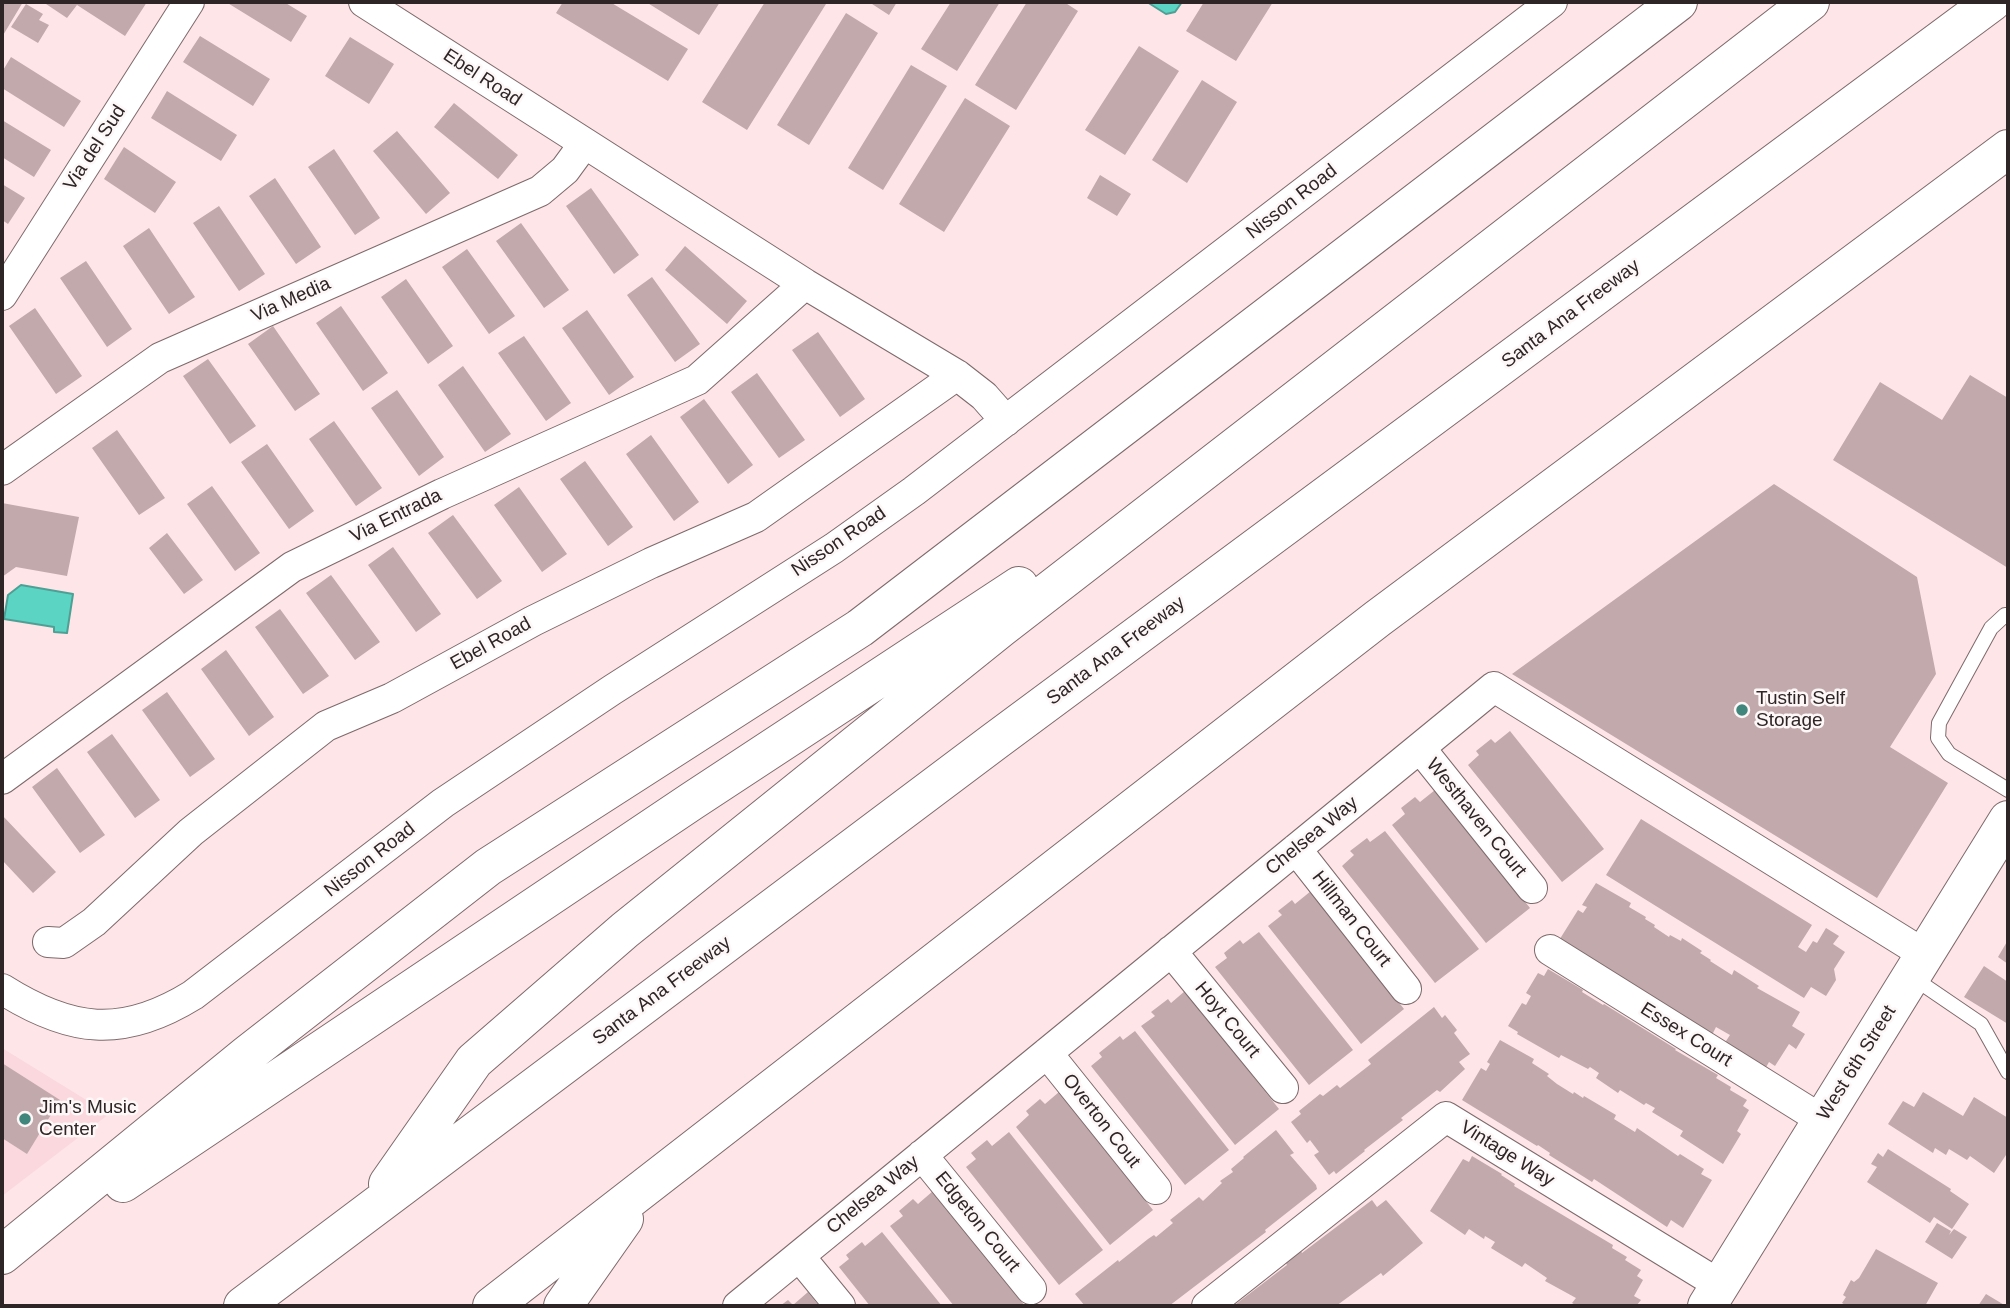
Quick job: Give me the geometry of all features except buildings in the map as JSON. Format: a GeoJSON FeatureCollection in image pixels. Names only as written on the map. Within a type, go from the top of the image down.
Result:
{"type":"FeatureCollection","features":[{"type":"Feature","properties":{"kind":"main road"},"geometry":{"type":"LineString","coordinates":[[2,1255],[248,1054],[488,867],[860,628],[1678,2]]}},
{"type":"Feature","properties":{"kind":"main road"},"geometry":{"type":"LineString","coordinates":[[369,1212],[474,1061],[625,930],[1001,628],[1810,2]]}},
{"type":"Feature","properties":{"kind":"main road","name":"Santa Ana Freeway"},"geometry":{"type":"LineString","coordinates":[[243,1306],[995,741],[1992,2]]}},
{"type":"Feature","properties":{"kind":"main road"},"geometry":{"type":"LineString","coordinates":[[492,1306],[1366,628],[2008,149]]}},
{"type":"Feature","properties":{"kind":"main road"},"geometry":{"type":"LineString","coordinates":[[2,1262],[987,606],[1205,470]]}},
{"type":"Feature","properties":{"kind":"main road","name":"West 6th Street"},"geometry":{"type":"LineString","coordinates":[[1713,1296],[2008,820]]}},
{"type":"Feature","properties":{"kind":"main road"},"geometry":{"type":"LineString","coordinates":[[563,1306],[643,1190]]}},
{"type":"Feature","properties":{"kind":"street","name":"Via del Sud"},"geometry":{"type":"LineString","coordinates":[[2,295],[189,2]]}},
{"type":"Feature","properties":{"kind":"street","name":"Ebel Road"},"geometry":{"type":"LineString","coordinates":[[364,2],[806,284],[957,375],[984,396],[1006,421]]}},
{"type":"Feature","properties":{"kind":"street","name":"Nisson Road"},"geometry":{"type":"LineString","coordinates":[[2,989],[31,1007],[62,1019],[94,1025],[119,1025],[142,1020],[174,1007],[193,995],[443,803],[612,690],[834,548],[914,491],[1552,2]]}},
{"type":"Feature","properties":{"kind":"street","name":"Via Media"},"geometry":{"type":"LineString","coordinates":[[2,470],[160,358],[540,191],[565,170],[584,144]]}},
{"type":"Feature","properties":{"kind":"street","name":"Via Entrada"},"geometry":{"type":"LineString","coordinates":[[2,779],[292,567],[442,494],[697,380],[806,284]]}},
{"type":"Feature","properties":{"kind":"street","name":"Ebel Road"},"geometry":{"type":"LineString","coordinates":[[48,942],[64,943],[94,922],[191,832],[326,726],[392,698],[533,621],[651,563],[756,517],[957,375]]}},
{"type":"Feature","properties":{"kind":"street","name":"Chelsea Way"},"geometry":{"type":"LineString","coordinates":[[737,1306],[1494,687],[1918,965]]}},
{"type":"Feature","properties":{"kind":"street","name":"Westhaven Court"},"geometry":{"type":"LineString","coordinates":[[1420,748],[1532,888]]}},
{"type":"Feature","properties":{"kind":"street","name":"Hillman Court"},"geometry":{"type":"LineString","coordinates":[[1296,849],[1406,989]]}},
{"type":"Feature","properties":{"kind":"street","name":"Essex Court"},"geometry":{"type":"LineString","coordinates":[[1550,950],[1822,1120]]}},
{"type":"Feature","properties":{"kind":"street","name":"Hoyt Court"},"geometry":{"type":"LineString","coordinates":[[1171,951],[1283,1088]]}},
{"type":"Feature","properties":{"kind":"street","name":"Overton Cout"},"geometry":{"type":"LineString","coordinates":[[1047,1053],[1156,1189]]}},
{"type":"Feature","properties":{"kind":"street","name":"Vintage Way"},"geometry":{"type":"LineString","coordinates":[[1207,1306],[1446,1117],[1713,1296]]}},
{"type":"Feature","properties":{"kind":"street","name":"Edgeton Court"},"geometry":{"type":"LineString","coordinates":[[922,1155],[1031,1289]]}},
{"type":"Feature","properties":{"kind":"street"},"geometry":{"type":"LineString","coordinates":[[799,1256],[840,1306]]}},
{"type":"Feature","properties":{"kind":"lane"},"geometry":{"type":"LineString","coordinates":[[2008,615],[1991,628],[1939,723],[1938,738],[1949,754],[2008,790]]}},
{"type":"Feature","properties":{"kind":"lane"},"geometry":{"type":"LineString","coordinates":[[1918,965],[1981,1024],[2008,1072]]}},
{"type":"Feature","properties":{"kind":"shaded area"},"geometry":{"type":"Polygon","coordinates":[[[1147,2],[1182,2],[1175,12],[1166,14],[1147,2]]]}},
{"type":"Feature","properties":{"kind":"shaded area"},"geometry":{"type":"Polygon","coordinates":[[[21,585],[73,594],[67,633],[54,632],[54,627],[4,619],[8,595],[21,585]]]}},
{"type":"Feature","properties":{"kind":"shaded area"},"geometry":{"type":"Polygon","coordinates":[[[2,1048],[109,1114],[2,1196],[2,1048]]]}},
{"type":"Feature","properties":{"kind":"place","name":"Tustin Self Storage"},"geometry":{"type":"Point","coordinates":[1742,710]}},
{"type":"Feature","properties":{"kind":"place","name":"Jim's Music Center"},"geometry":{"type":"Point","coordinates":[25,1119]}}]}
